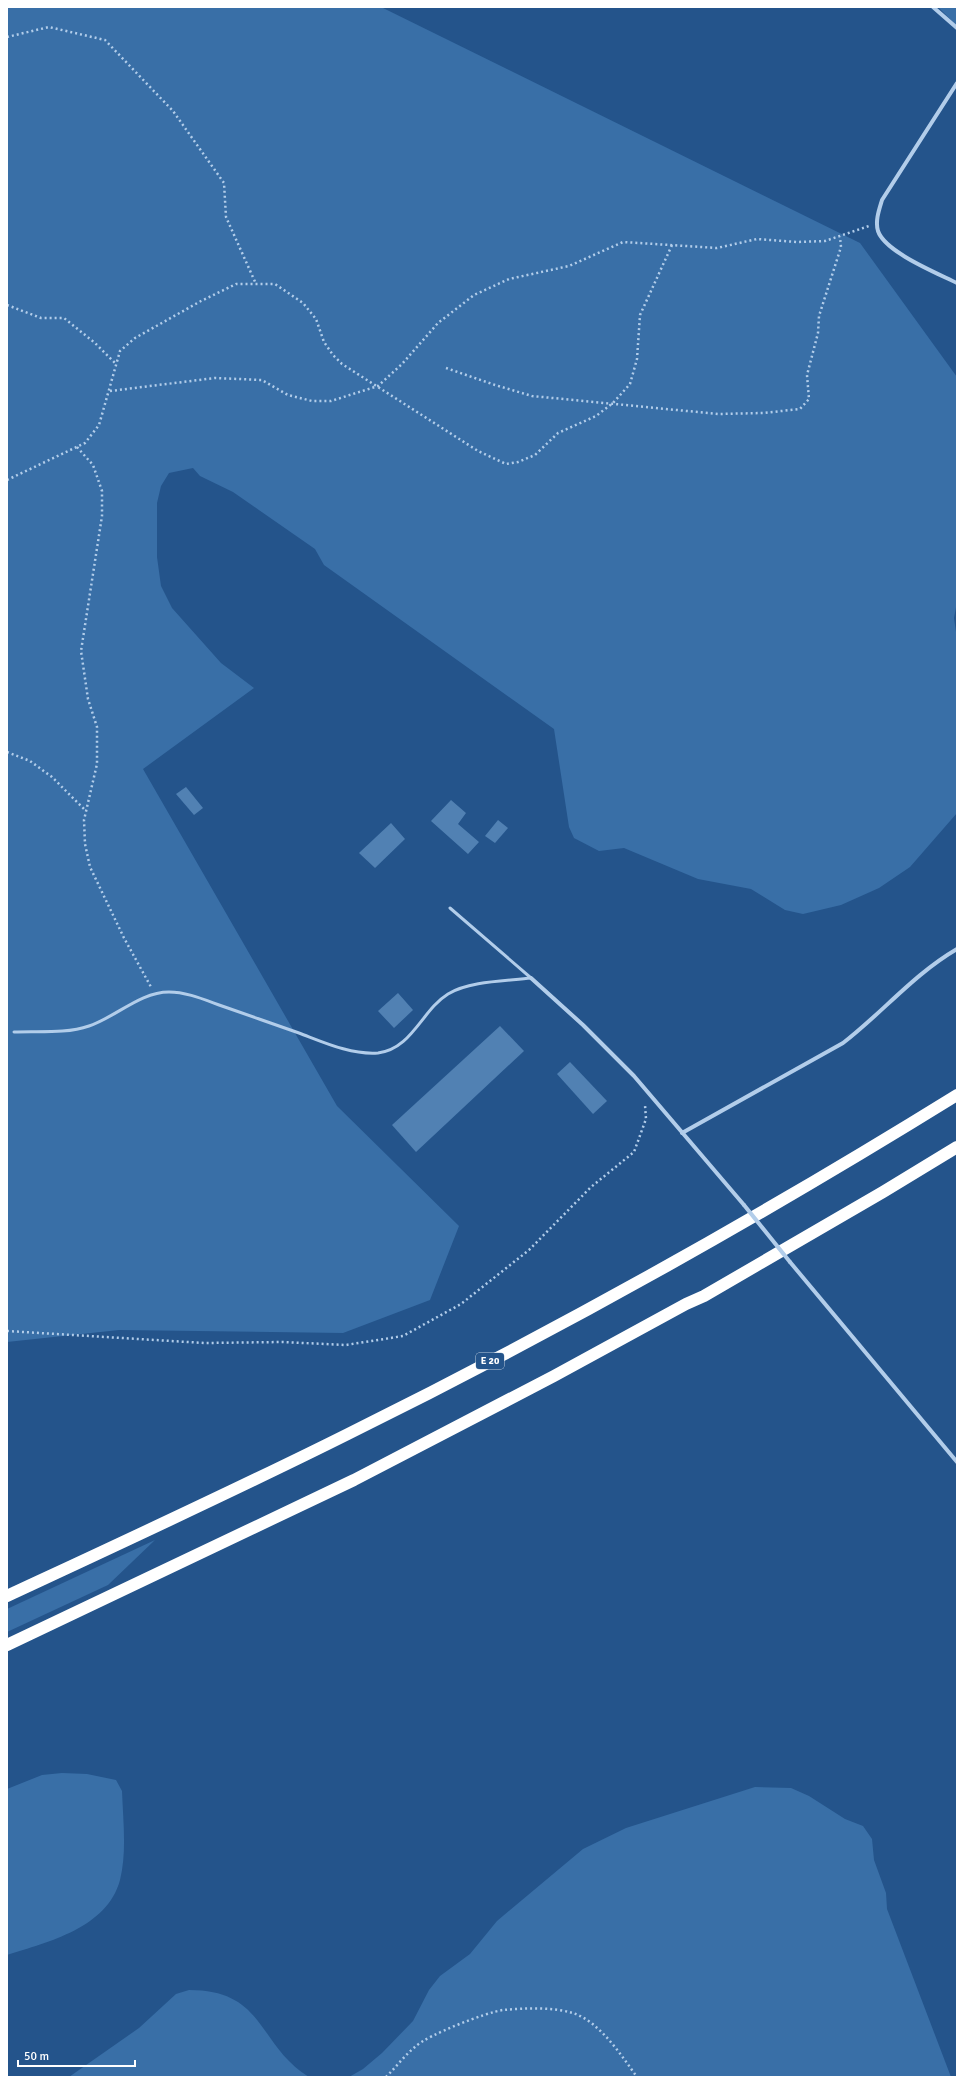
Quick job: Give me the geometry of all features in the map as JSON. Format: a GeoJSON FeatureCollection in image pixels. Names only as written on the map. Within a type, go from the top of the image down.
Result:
{"type":"FeatureCollection","features":[{"type":"Feature","properties":{"kind":"highway","name":"E 20"},"geometry":{"type":"LineString","coordinates":[[7,1596],[350,1433],[523,1344],[628,1287],[824,1175],[957,1095]]}},
{"type":"Feature","properties":{"kind":"highway"},"geometry":{"type":"LineString","coordinates":[[7,1645],[252,1530],[454,1429],[686,1304],[704,1296],[883,1192],[957,1147]]}},
{"type":"Feature","properties":{"kind":"street"},"geometry":{"type":"LineString","coordinates":[[933,7],[957,28]]}},
{"type":"Feature","properties":{"kind":"street"},"geometry":{"type":"LineString","coordinates":[[957,83],[882,200],[877,223],[878,232],[892,248],[957,283]]}},
{"type":"Feature","properties":{"kind":"street"},"geometry":{"type":"LineString","coordinates":[[682,1133],[843,1043],[862,1028],[919,976],[957,949]]}},
{"type":"Feature","properties":{"kind":"street"},"geometry":{"type":"LineString","coordinates":[[531,978],[584,1025],[645,1089],[744,1205],[957,1462]]}},
{"type":"Feature","properties":{"kind":"lane"},"geometry":{"type":"LineString","coordinates":[[450,908],[531,978]]}},
{"type":"Feature","properties":{"kind":"lane"},"geometry":{"type":"LineString","coordinates":[[14,1032],[75,1030],[104,1020],[124,1007],[155,994],[169,992],[190,995],[330,1045],[360,1053],[378,1053],[390,1050],[402,1042],[416,1030],[438,1002],[449,994],[468,986],[531,978]]}},
{"type":"Feature","properties":{"kind":"path"},"geometry":{"type":"LineString","coordinates":[[7,37],[49,27],[105,40],[173,111],[224,183],[226,217],[256,284]]}},
{"type":"Feature","properties":{"kind":"path"},"geometry":{"type":"LineString","coordinates":[[110,391],[215,378],[262,380],[288,396],[312,401],[331,401],[378,386],[402,364],[438,323],[474,295],[509,279],[569,266],[623,242],[717,248],[757,239],[797,242],[825,240],[877,223]]}},
{"type":"Feature","properties":{"kind":"path"},"geometry":{"type":"LineString","coordinates":[[446,368],[532,396],[718,414],[764,413],[800,409],[809,398],[807,375],[809,363],[818,333],[819,316],[841,247],[840,236]]}},
{"type":"Feature","properties":{"kind":"path"},"geometry":{"type":"LineString","coordinates":[[7,480],[85,443],[100,425],[120,351],[135,338],[201,300],[236,284],[275,284],[303,303],[316,319],[324,342],[333,356],[342,364],[478,451],[506,464],[518,462],[535,455],[558,433],[596,416],[613,403],[630,384],[637,359],[640,314],[672,245]]}},
{"type":"Feature","properties":{"kind":"path"},"geometry":{"type":"LineString","coordinates":[[7,305],[41,318],[64,318],[95,343],[116,364]]}},
{"type":"Feature","properties":{"kind":"path"},"geometry":{"type":"LineString","coordinates":[[77,447],[93,465],[102,490],[102,516],[81,651],[88,699],[97,727],[97,764],[84,820],[85,844],[90,867],[124,938],[155,994]]}},
{"type":"Feature","properties":{"kind":"path"},"geometry":{"type":"LineString","coordinates":[[7,752],[30,761],[52,777],[86,811]]}},
{"type":"Feature","properties":{"kind":"path"},"geometry":{"type":"LineString","coordinates":[[7,1330],[204,1343],[283,1342],[346,1345],[402,1336],[461,1304],[529,1250],[591,1187],[634,1152],[646,1119],[645,1089]]}},
{"type":"Feature","properties":{"kind":"path"},"geometry":{"type":"LineString","coordinates":[[386,2077],[416,2045],[448,2028],[501,2010],[540,2009],[574,2014],[597,2028],[615,2046],[637,2077]]}},
{"type":"Feature","properties":{"kind":"shaded area"},"geometry":{"type":"Polygon","coordinates":[[[7,7],[381,7],[860,243],[957,377],[957,602],[954,618],[957,639],[957,813],[910,867],[879,888],[841,905],[803,914],[785,910],[751,889],[698,879],[624,848],[599,851],[574,838],[569,827],[554,729],[324,565],[315,549],[233,492],[200,476],[193,468],[169,473],[161,486],[157,503],[157,557],[161,586],[172,608],[221,663],[254,688],[143,769],[337,1106],[459,1226],[430,1300],[343,1333],[119,1330],[7,1342],[7,7]]]}},
{"type":"Feature","properties":{"kind":"shaded area"},"geometry":{"type":"Polygon","coordinates":[[[938,7],[957,7],[957,26],[938,7]]]}},
{"type":"Feature","properties":{"kind":"shaded area"},"geometry":{"type":"Polygon","coordinates":[[[155,1540],[108,1585],[7,1632],[7,1609],[155,1540]]]}},
{"type":"Feature","properties":{"kind":"shaded area"},"geometry":{"type":"Polygon","coordinates":[[[62,1773],[87,1774],[116,1780],[122,1791],[124,1847],[120,1880],[113,1896],[103,1910],[74,1931],[40,1945],[7,1955],[7,1789],[42,1775],[62,1773]]]}},
{"type":"Feature","properties":{"kind":"shaded area"},"geometry":{"type":"Polygon","coordinates":[[[755,1787],[791,1788],[809,1796],[845,1819],[863,1826],[872,1839],[874,1860],[886,1893],[887,1909],[951,2077],[349,2077],[363,2069],[382,2053],[413,2021],[429,1990],[440,1976],[470,1954],[497,1921],[583,1849],[626,1828],[755,1787]]]}},
{"type":"Feature","properties":{"kind":"shaded area"},"geometry":{"type":"Polygon","coordinates":[[[189,1990],[214,1992],[233,1999],[247,2009],[279,2050],[292,2064],[309,2077],[69,2077],[139,2028],[176,1994],[189,1990]]]}},
{"type":"Feature","properties":{"kind":"building"},"geometry":{"type":"Polygon","coordinates":[[[186,787],[203,808],[194,815],[176,794],[186,787]]]}},
{"type":"Feature","properties":{"kind":"building"},"geometry":{"type":"Polygon","coordinates":[[[451,800],[466,813],[458,824],[479,842],[468,854],[431,821],[451,800]]]}},
{"type":"Feature","properties":{"kind":"building"},"geometry":{"type":"Polygon","coordinates":[[[498,820],[508,828],[495,843],[485,836],[498,820]]]}},
{"type":"Feature","properties":{"kind":"building"},"geometry":{"type":"Polygon","coordinates":[[[391,823],[405,839],[375,868],[359,853],[391,823]]]}},
{"type":"Feature","properties":{"kind":"building"},"geometry":{"type":"Polygon","coordinates":[[[398,993],[413,1010],[394,1028],[378,1011],[398,993]]]}},
{"type":"Feature","properties":{"kind":"building"},"geometry":{"type":"Polygon","coordinates":[[[500,1026],[524,1051],[416,1152],[392,1125],[500,1026]]]}},
{"type":"Feature","properties":{"kind":"building"},"geometry":{"type":"Polygon","coordinates":[[[570,1062],[607,1101],[593,1114],[557,1074],[570,1062]]]}}]}
